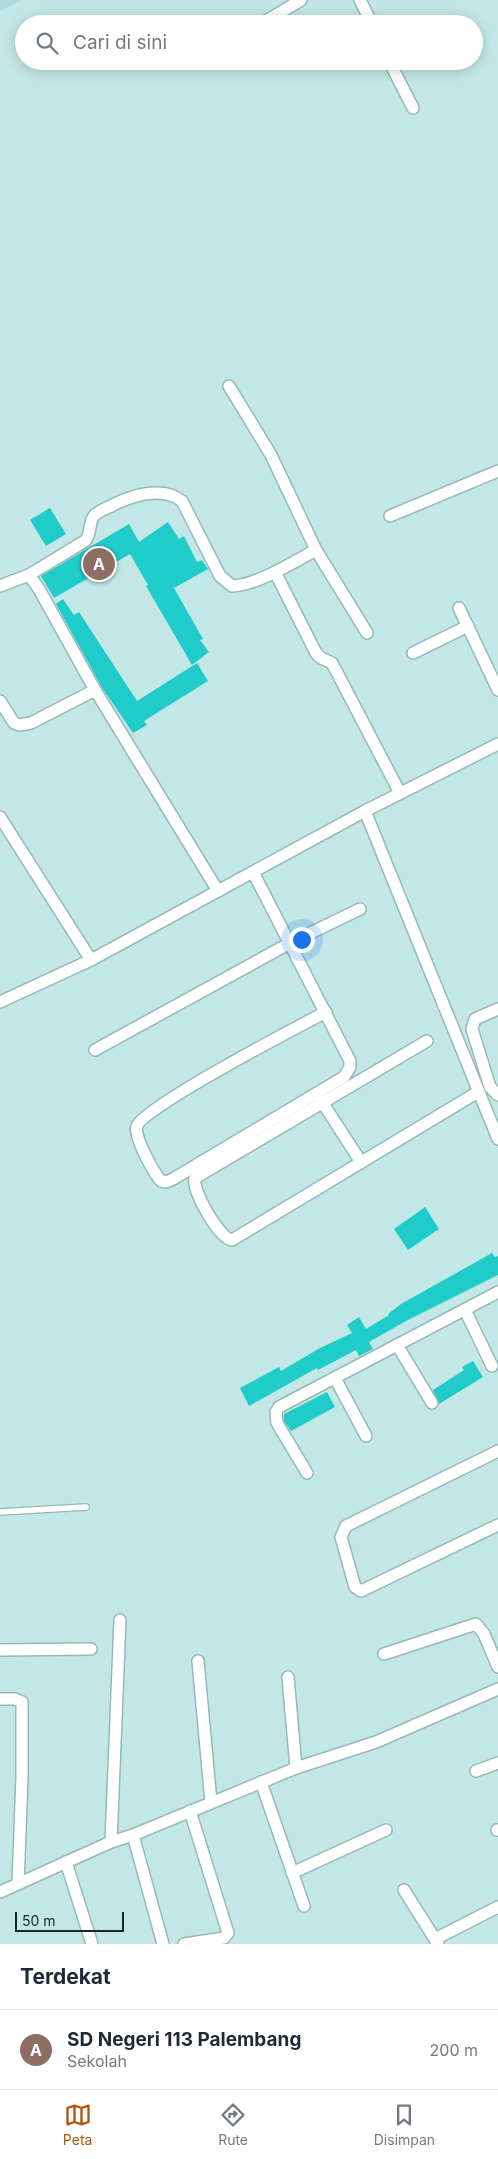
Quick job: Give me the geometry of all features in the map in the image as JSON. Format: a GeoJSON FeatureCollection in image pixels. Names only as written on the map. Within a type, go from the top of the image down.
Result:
{"type":"FeatureCollection","features":[{"type":"Feature","properties":{"kind":"street"},"geometry":{"type":"LineString","coordinates":[[272,15],[285,4],[301,0]]}},
{"type":"Feature","properties":{"kind":"street"},"geometry":{"type":"LineString","coordinates":[[360,0],[368,15]]}},
{"type":"Feature","properties":{"kind":"street"},"geometry":{"type":"LineString","coordinates":[[394,70],[413,108]]}},
{"type":"Feature","properties":{"kind":"street"},"geometry":{"type":"LineString","coordinates":[[229,386],[271,455],[316,550],[367,633]]}},
{"type":"Feature","properties":{"kind":"street"},"geometry":{"type":"LineString","coordinates":[[390,516],[498,471]]}},
{"type":"Feature","properties":{"kind":"street"},"geometry":{"type":"LineString","coordinates":[[0,586],[29,575],[88,539],[91,519],[96,513],[130,496],[148,493],[173,495],[182,500],[220,576],[232,586],[240,586],[275,572],[316,550]]}},
{"type":"Feature","properties":{"kind":"street"},"geometry":{"type":"LineString","coordinates":[[275,572],[316,653],[321,658],[332,663],[400,793]]}},
{"type":"Feature","properties":{"kind":"street"},"geometry":{"type":"LineString","coordinates":[[29,575],[39,589],[95,690],[218,891]]}},
{"type":"Feature","properties":{"kind":"street"},"geometry":{"type":"LineString","coordinates":[[459,608],[498,690]]}},
{"type":"Feature","properties":{"kind":"street"},"geometry":{"type":"LineString","coordinates":[[413,653],[468,626]]}},
{"type":"Feature","properties":{"kind":"street"},"geometry":{"type":"LineString","coordinates":[[0,701],[14,723],[24,725],[31,724],[95,690]]}},
{"type":"Feature","properties":{"kind":"street"},"geometry":{"type":"LineString","coordinates":[[0,1002],[92,960],[365,811],[498,744]]}},
{"type":"Feature","properties":{"kind":"street"},"geometry":{"type":"LineString","coordinates":[[365,811],[498,1139]]}},
{"type":"Feature","properties":{"kind":"street"},"geometry":{"type":"LineString","coordinates":[[0,817],[92,960]]}},
{"type":"Feature","properties":{"kind":"street"},"geometry":{"type":"LineString","coordinates":[[253,872],[326,1012],[350,1061],[350,1067],[344,1077],[173,1179],[166,1182],[161,1181],[136,1135],[139,1120],[234,1062],[326,1012]]}},
{"type":"Feature","properties":{"kind":"street"},"geometry":{"type":"LineString","coordinates":[[95,1050],[290,943],[360,909]]}},
{"type":"Feature","properties":{"kind":"street"},"geometry":{"type":"LineString","coordinates":[[498,1010],[474,1019],[472,1029],[490,1087],[498,1095]]}},
{"type":"Feature","properties":{"kind":"street"},"geometry":{"type":"LineString","coordinates":[[427,1041],[195,1178],[194,1187],[205,1210],[223,1237],[232,1240],[478,1092]]}},
{"type":"Feature","properties":{"kind":"street"},"geometry":{"type":"LineString","coordinates":[[322,1102],[361,1162]]}},
{"type":"Feature","properties":{"kind":"street"},"geometry":{"type":"LineString","coordinates":[[307,1473],[278,1423],[276,1412],[280,1407],[498,1292]]}},
{"type":"Feature","properties":{"kind":"street"},"geometry":{"type":"LineString","coordinates":[[465,1310],[492,1366]]}},
{"type":"Feature","properties":{"kind":"street"},"geometry":{"type":"LineString","coordinates":[[397,1345],[432,1403]]}},
{"type":"Feature","properties":{"kind":"street"},"geometry":{"type":"LineString","coordinates":[[335,1378],[366,1436]]}},
{"type":"Feature","properties":{"kind":"street"},"geometry":{"type":"LineString","coordinates":[[498,1451],[346,1526],[341,1537],[355,1587],[361,1591],[498,1525]]}},
{"type":"Feature","properties":{"kind":"street"},"geometry":{"type":"LineString","coordinates":[[111,1842],[120,1620]]}},
{"type":"Feature","properties":{"kind":"street"},"geometry":{"type":"LineString","coordinates":[[384,1654],[476,1624],[484,1634],[498,1667]]}},
{"type":"Feature","properties":{"kind":"street"},"geometry":{"type":"LineString","coordinates":[[0,1650],[91,1649]]}},
{"type":"Feature","properties":{"kind":"street"},"geometry":{"type":"LineString","coordinates":[[198,1661],[211,1802]]}},
{"type":"Feature","properties":{"kind":"street"},"geometry":{"type":"LineString","coordinates":[[288,1677],[296,1768]]}},
{"type":"Feature","properties":{"kind":"street"},"geometry":{"type":"LineString","coordinates":[[0,1892],[111,1842],[133,1835],[296,1768],[376,1742],[498,1689]]}},
{"type":"Feature","properties":{"kind":"street"},"geometry":{"type":"LineString","coordinates":[[0,1700],[15,1699],[22,1702],[22,1777],[18,1884]]}},
{"type":"Feature","properties":{"kind":"street"},"geometry":{"type":"LineString","coordinates":[[476,1771],[498,1763]]}},
{"type":"Feature","properties":{"kind":"street"},"geometry":{"type":"LineString","coordinates":[[261,1782],[304,1906]]}},
{"type":"Feature","properties":{"kind":"street"},"geometry":{"type":"LineString","coordinates":[[184,1944],[224,1938],[228,1933],[190,1811]]}},
{"type":"Feature","properties":{"kind":"street"},"geometry":{"type":"LineString","coordinates":[[292,1873],[386,1830]]}},
{"type":"Feature","properties":{"kind":"street"},"geometry":{"type":"LineString","coordinates":[[133,1835],[163,1944]]}},
{"type":"Feature","properties":{"kind":"street"},"geometry":{"type":"LineString","coordinates":[[66,1862],[92,1944]]}},
{"type":"Feature","properties":{"kind":"street"},"geometry":{"type":"LineString","coordinates":[[404,1890],[437,1941],[498,1907]]}},
{"type":"Feature","properties":{"kind":"lane"},"geometry":{"type":"LineString","coordinates":[[0,1512],[86,1506]]}},
{"type":"Feature","properties":{"kind":"shaded area"},"geometry":{"type":"Polygon","coordinates":[[[0,0],[21,0],[0,11],[0,0]]]}},
{"type":"Feature","properties":{"kind":"building"},"geometry":{"type":"Polygon","coordinates":[[[50,508],[66,534],[46,546],[30,520],[50,508]]]}},
{"type":"Feature","properties":{"kind":"building"},"geometry":{"type":"Polygon","coordinates":[[[168,522],[179,539],[184,536],[197,562],[202,560],[208,569],[174,588],[203,639],[200,640],[209,652],[192,665],[146,586],[148,585],[130,554],[54,598],[41,576],[129,524],[139,542],[168,522]]]}},
{"type":"Feature","properties":{"kind":"building"},"geometry":{"type":"Polygon","coordinates":[[[63,599],[74,615],[79,612],[137,701],[197,663],[208,681],[144,721],[147,725],[133,733],[101,686],[56,604],[63,599]]]}},
{"type":"Feature","properties":{"kind":"building"},"geometry":{"type":"Polygon","coordinates":[[[425,1207],[439,1229],[408,1250],[394,1229],[425,1207]]]}},
{"type":"Feature","properties":{"kind":"building"},"geometry":{"type":"Polygon","coordinates":[[[492,1253],[495,1257],[498,1256],[498,1275],[406,1321],[369,1342],[373,1349],[359,1356],[356,1350],[318,1370],[317,1368],[249,1406],[240,1388],[279,1367],[281,1371],[320,1348],[352,1333],[347,1325],[359,1317],[366,1329],[389,1315],[401,1304],[492,1253]]]}},
{"type":"Feature","properties":{"kind":"building"},"geometry":{"type":"Polygon","coordinates":[[[473,1361],[483,1377],[439,1404],[433,1390],[464,1370],[462,1367],[473,1361]]]}},
{"type":"Feature","properties":{"kind":"building"},"geometry":{"type":"Polygon","coordinates":[[[327,1392],[335,1407],[291,1431],[284,1421],[284,1414],[327,1392]]]}},
{"type":"Feature","properties":{"kind":"place","name":"SD Negeri 113 Palembang"},"geometry":{"type":"Point","coordinates":[99,564]}}]}
